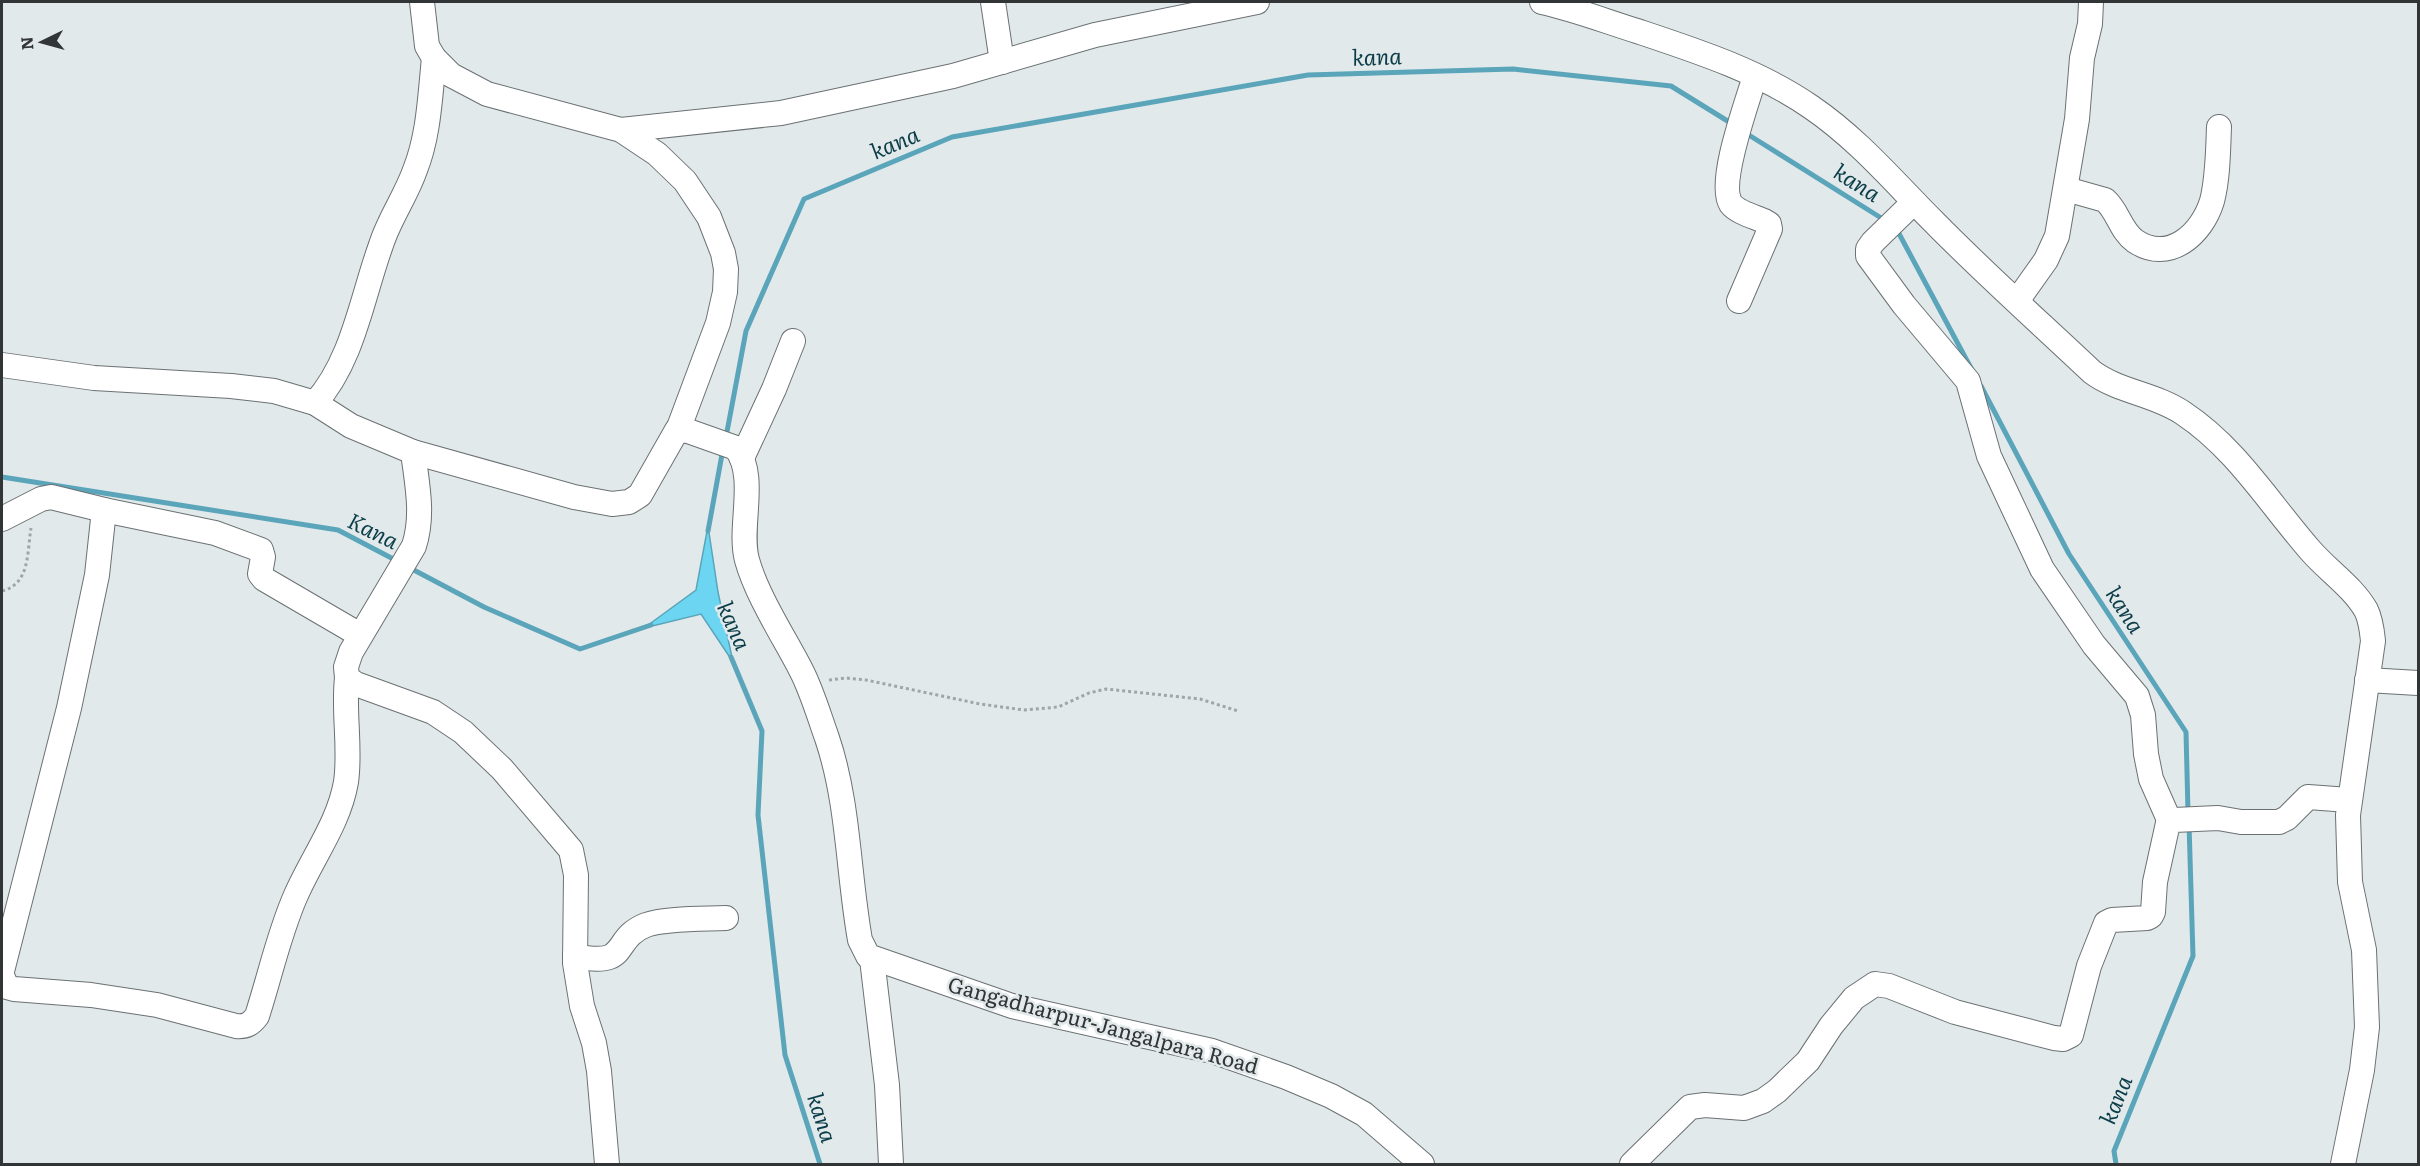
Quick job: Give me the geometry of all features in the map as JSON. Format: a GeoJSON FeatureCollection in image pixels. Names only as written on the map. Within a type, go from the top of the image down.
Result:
{"type":"FeatureCollection","features":[{"type":"Feature","properties":{"kind":"street"},"geometry":{"type":"LineString","coordinates":[[422,2],[427,46],[434,58],[452,75],[487,94],[621,130],[657,154],[685,181],[709,217],[718,236],[726,269],[723,307],[686,431]]}},
{"type":"Feature","properties":{"kind":"street"},"geometry":{"type":"LineString","coordinates":[[993,2],[1002,62]]}},
{"type":"Feature","properties":{"kind":"street"},"geometry":{"type":"LineString","coordinates":[[621,130],[781,113],[901,88],[1105,32],[1257,2]]}},
{"type":"Feature","properties":{"kind":"street"},"geometry":{"type":"LineString","coordinates":[[1549,2],[1676,43],[1753,82],[1809,105],[1827,118],[1867,153],[1910,206],[2100,378],[2168,404],[2205,429],[2242,466],[2310,549],[2346,585],[2365,609],[2372,626],[2373,641],[2349,800],[2349,873],[2364,950],[2367,1027],[2362,1070],[2343,1164]]}},
{"type":"Feature","properties":{"kind":"street"},"geometry":{"type":"LineString","coordinates":[[2017,301],[2046,260],[2055,242],[2066,189],[2091,2]]}},
{"type":"Feature","properties":{"kind":"street"},"geometry":{"type":"LineString","coordinates":[[315,403],[330,383],[345,351],[381,244],[416,168],[425,135],[434,58]]}},
{"type":"Feature","properties":{"kind":"street"},"geometry":{"type":"LineString","coordinates":[[1739,301],[1770,229],[1769,224],[1733,206],[1729,197],[1730,160],[1753,82]]}},
{"type":"Feature","properties":{"kind":"street"},"geometry":{"type":"LineString","coordinates":[[2066,189],[2105,200],[2126,232],[2142,244],[2165,249],[2176,248],[2188,240],[2210,207],[2215,186],[2219,127]]}},
{"type":"Feature","properties":{"kind":"street"},"geometry":{"type":"LineString","coordinates":[[1910,206],[1873,242],[1868,249],[1870,259],[1904,305],[1968,381],[1989,456],[2042,569],[2094,645],[2138,696],[2144,715],[2146,754],[2151,779],[2172,821]]}},
{"type":"Feature","properties":{"kind":"street"},"geometry":{"type":"LineString","coordinates":[[793,342],[774,389],[735,452],[746,489],[747,558],[806,684],[834,764],[860,940],[865,953],[872,959],[887,1085],[891,1164]]}},
{"type":"Feature","properties":{"kind":"street"},"geometry":{"type":"LineString","coordinates":[[2,365],[94,378],[231,386],[274,391],[315,403],[351,426],[413,452],[574,497],[621,504],[633,501],[640,495],[673,435],[686,431],[735,452]]}},
{"type":"Feature","properties":{"kind":"street"},"geometry":{"type":"LineString","coordinates":[[2,976],[7,987],[14,989],[91,995],[157,1005],[236,1026],[253,1022],[260,1007],[293,903],[331,826],[343,793],[347,759],[345,704],[348,659],[414,546],[420,522],[413,452]]}},
{"type":"Feature","properties":{"kind":"street"},"geometry":{"type":"LineString","coordinates":[[2,519],[51,496],[104,510],[215,532],[261,550],[263,557],[259,570],[261,576],[360,635]]}},
{"type":"Feature","properties":{"kind":"street"},"geometry":{"type":"LineString","coordinates":[[2,971],[69,708],[97,574],[104,510]]}},
{"type":"Feature","properties":{"kind":"street"},"geometry":{"type":"LineString","coordinates":[[347,678],[356,684],[433,712],[464,732],[502,769],[567,843],[574,861],[576,875],[574,956],[582,1006],[594,1043],[599,1071],[607,1164]]}},
{"type":"Feature","properties":{"kind":"street"},"geometry":{"type":"LineString","coordinates":[[2367,680],[2418,683]]}},
{"type":"Feature","properties":{"kind":"street"},"geometry":{"type":"LineString","coordinates":[[1632,1164],[1690,1107],[1705,1105],[1744,1108],[1763,1101],[1778,1091],[1808,1061],[1854,998],[1875,984],[1889,986],[1954,1012],[2054,1038],[2063,1039],[2070,1036],[2089,966],[2106,923],[2112,920],[2146,918],[2153,912],[2155,882],[2165,830],[2172,821],[2218,818],[2241,822],[2279,822],[2287,818],[2308,797],[2349,800]]}},
{"type":"Feature","properties":{"kind":"street"},"geometry":{"type":"LineString","coordinates":[[574,956],[600,960],[612,956],[637,930],[654,923],[726,918]]}},
{"type":"Feature","properties":{"kind":"street","name":"Gangadharpur-Jangalpara Road"},"geometry":{"type":"LineString","coordinates":[[872,959],[1012,1006],[1212,1051],[1286,1077],[1331,1096],[1364,1114],[1422,1164]]}},
{"type":"Feature","properties":{"kind":"path"},"geometry":{"type":"LineString","coordinates":[[2,591],[15,586],[23,576],[34,502]]}},
{"type":"Feature","properties":{"kind":"path"},"geometry":{"type":"LineString","coordinates":[[806,684],[846,678],[866,680],[980,704],[1024,710],[1050,708],[1099,690],[1115,689],[1200,699],[1238,711]]}},
{"type":"Feature","properties":{"kind":"water"},"geometry":{"type":"Polygon","coordinates":[[[708,526],[718,592],[733,662],[701,614],[644,628],[696,590],[708,526]]]}},
{"type":"Feature","properties":{"kind":"waterway","name":"kana"},"geometry":{"type":"LineString","coordinates":[[726,437],[746,331],[804,199],[952,137],[1308,75],[1513,69],[1671,86],[1734,125]]}},
{"type":"Feature","properties":{"kind":"waterway","name":"kana"},"geometry":{"type":"LineString","coordinates":[[1744,132],[1886,221]]}},
{"type":"Feature","properties":{"kind":"waterway","name":"kana"},"geometry":{"type":"LineString","coordinates":[[1896,228],[1972,370]]}},
{"type":"Feature","properties":{"kind":"waterway","name":"kana"},"geometry":{"type":"LineString","coordinates":[[1981,386],[2069,554],[2186,732],[2188,812]]}},
{"type":"Feature","properties":{"kind":"waterway","name":"kana"},"geometry":{"type":"LineString","coordinates":[[708,531],[723,449]]}},
{"type":"Feature","properties":{"kind":"waterway","name":"Kana"},"geometry":{"type":"LineString","coordinates":[[2,477],[338,530],[399,562]]}},
{"type":"Feature","properties":{"kind":"waterway","name":"Kana"},"geometry":{"type":"LineString","coordinates":[[410,568],[484,607],[580,649],[651,625]]}},
{"type":"Feature","properties":{"kind":"waterway","name":"kana"},"geometry":{"type":"LineString","coordinates":[[731,657],[762,731],[758,815],[785,1055],[820,1164]]}},
{"type":"Feature","properties":{"kind":"waterway","name":"kana"},"geometry":{"type":"LineString","coordinates":[[2116,1164],[2114,1151],[2193,956],[2189,824]]}}]}
